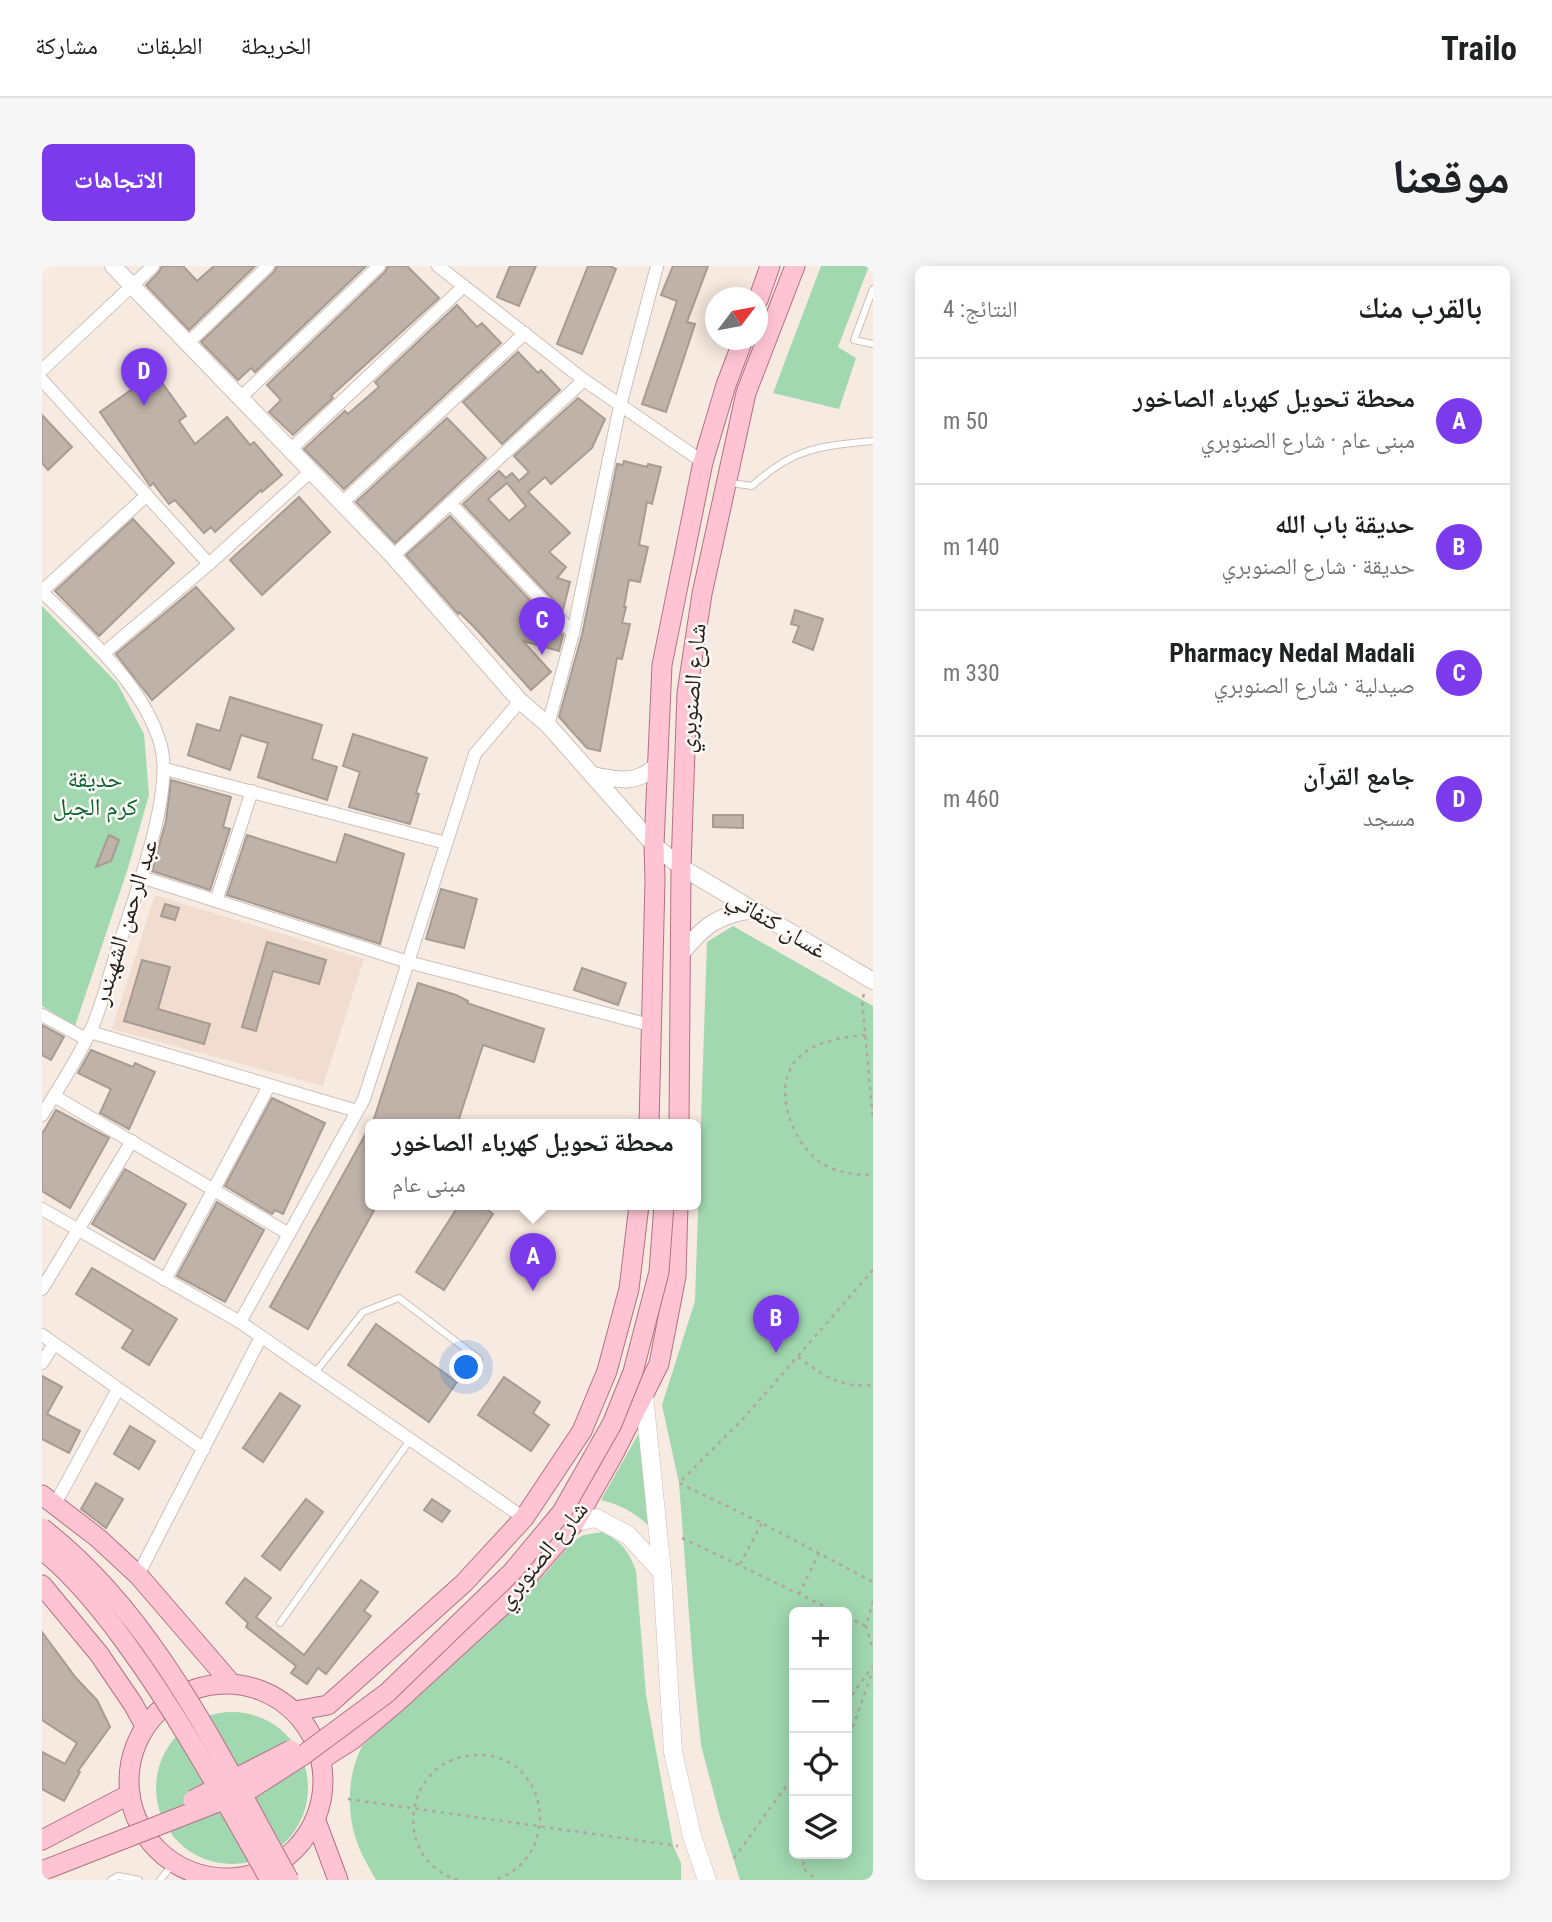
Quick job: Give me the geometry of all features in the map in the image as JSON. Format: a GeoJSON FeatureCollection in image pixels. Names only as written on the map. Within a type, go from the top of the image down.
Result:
{"type":"FeatureCollection","features":[{"type":"Feature","properties":{"kind":"main road"},"geometry":{"type":"LineString","coordinates":[[763,287],[771,266]]}},
{"type":"Feature","properties":{"kind":"main road","name":"شارع الصنوبري"},"geometry":{"type":"LineString","coordinates":[[679,1119],[681,867],[687,693],[702,594],[746,393],[795,266]]}},
{"type":"Feature","properties":{"kind":"main road","name":"شارع الصنوبري"},"geometry":{"type":"LineString","coordinates":[[649,1119],[654,845],[662,665],[703,462],[739,350]]}},
{"type":"Feature","properties":{"kind":"main road","name":"شارع الصنوبري"},"geometry":{"type":"LineString","coordinates":[[295,1711],[328,1705],[370,1670],[464,1583],[524,1518],[582,1432],[607,1371],[629,1289],[638,1210]]}},
{"type":"Feature","properties":{"kind":"main road"},"geometry":{"type":"LineString","coordinates":[[42,1860],[195,1799],[297,1747],[375,1689],[502,1566],[551,1505],[599,1420],[622,1368],[642,1310],[653,1210]]}},
{"type":"Feature","properties":{"kind":"main road"},"geometry":{"type":"LineString","coordinates":[[42,1871],[249,1790],[302,1756],[387,1693],[512,1573],[562,1512],[612,1424],[633,1372],[659,1272],[664,1210]]}},
{"type":"Feature","properties":{"kind":"main road","name":"شارع الصنوبري"},"geometry":{"type":"LineString","coordinates":[[322,1759],[352,1740],[397,1702],[503,1605],[575,1522],[613,1455],[659,1364],[676,1276],[678,1210]]}},
{"type":"Feature","properties":{"kind":"main road"},"geometry":{"type":"LineString","coordinates":[[644,1395],[662,1572],[673,1752],[696,1848],[707,1880]]}},
{"type":"Feature","properties":{"kind":"main road"},"geometry":{"type":"LineString","coordinates":[[48,1500],[98,1538],[138,1575],[231,1683]]}},
{"type":"Feature","properties":{"kind":"main road"},"geometry":{"type":"LineString","coordinates":[[575,1522],[596,1518],[628,1535],[662,1572]]}},
{"type":"Feature","properties":{"kind":"main road"},"geometry":{"type":"LineString","coordinates":[[42,1528],[61,1542],[96,1579],[131,1619],[167,1670],[289,1880]]}},
{"type":"Feature","properties":{"kind":"main road"},"geometry":{"type":"LineString","coordinates":[[42,1550],[102,1612],[151,1678],[270,1880]]}},
{"type":"Feature","properties":{"kind":"main road"},"geometry":{"type":"LineString","coordinates":[[42,1585],[99,1654],[145,1726]]}},
{"type":"Feature","properties":{"kind":"main road"},"geometry":{"type":"LineString","coordinates":[[370,1670],[397,1702]]}},
{"type":"Feature","properties":{"kind":"main road"},"geometry":{"type":"LineString","coordinates":[[231,1683],[254,1687],[276,1696],[295,1711],[312,1733],[322,1759],[324,1791],[316,1821],[299,1846],[276,1866],[256,1875],[212,1879],[174,1863],[151,1843],[141,1828],[130,1794],[129,1770],[135,1747],[145,1726],[168,1702],[198,1687],[231,1683]]}},
{"type":"Feature","properties":{"kind":"main road"},"geometry":{"type":"LineString","coordinates":[[42,1840],[130,1794]]}},
{"type":"Feature","properties":{"kind":"main road"},"geometry":{"type":"LineString","coordinates":[[316,1821],[338,1880]]}},
{"type":"Feature","properties":{"kind":"main road"},"geometry":{"type":"LineString","coordinates":[[42,1880],[127,1846],[151,1843]]}},
{"type":"Feature","properties":{"kind":"street","name":"غسان كنفاتي"},"geometry":{"type":"LineString","coordinates":[[113,266],[393,556],[520,701],[548,725],[654,845],[681,867],[871,980]]}},
{"type":"Feature","properties":{"kind":"street"},"geometry":{"type":"LineString","coordinates":[[42,370],[153,266]]}},
{"type":"Feature","properties":{"kind":"street"},"geometry":{"type":"LineString","coordinates":[[187,344],[268,266]]}},
{"type":"Feature","properties":{"kind":"street"},"geometry":{"type":"LineString","coordinates":[[240,398],[379,266]]}},
{"type":"Feature","properties":{"kind":"street"},"geometry":{"type":"LineString","coordinates":[[438,266],[584,380],[703,462]]}},
{"type":"Feature","properties":{"kind":"street"},"geometry":{"type":"LineString","coordinates":[[548,725],[573,633],[620,405],[658,266]]}},
{"type":"Feature","properties":{"kind":"street"},"geometry":{"type":"LineString","coordinates":[[289,451],[464,286]]}},
{"type":"Feature","properties":{"kind":"street"},"geometry":{"type":"LineString","coordinates":[[342,503],[525,333]]}},
{"type":"Feature","properties":{"kind":"street"},"geometry":{"type":"LineString","coordinates":[[42,380],[209,564]]}},
{"type":"Feature","properties":{"kind":"street"},"geometry":{"type":"LineString","coordinates":[[393,556],[584,380]]}},
{"type":"Feature","properties":{"kind":"street"},"geometry":{"type":"LineString","coordinates":[[104,653],[209,564],[310,472]]}},
{"type":"Feature","properties":{"kind":"street"},"geometry":{"type":"LineString","coordinates":[[42,592],[147,495]]}},
{"type":"Feature","properties":{"kind":"street"},"geometry":{"type":"LineString","coordinates":[[450,503],[573,633]]}},
{"type":"Feature","properties":{"kind":"street","name":"عبد الرحمن الشهبندر"},"geometry":{"type":"LineString","coordinates":[[42,592],[104,653],[140,699],[161,744],[165,769],[156,821],[141,877],[88,1036],[42,1115]]}},
{"type":"Feature","properties":{"kind":"street"},"geometry":{"type":"LineString","coordinates":[[240,1322],[364,1099],[475,754],[520,701]]}},
{"type":"Feature","properties":{"kind":"street"},"geometry":{"type":"LineString","coordinates":[[592,775],[618,780],[646,776],[657,765]]}},
{"type":"Feature","properties":{"kind":"street"},"geometry":{"type":"LineString","coordinates":[[165,769],[446,843]]}},
{"type":"Feature","properties":{"kind":"street"},"geometry":{"type":"LineString","coordinates":[[216,901],[252,791]]}},
{"type":"Feature","properties":{"kind":"street"},"geometry":{"type":"LineString","coordinates":[[141,877],[408,962],[650,1025]]}},
{"type":"Feature","properties":{"kind":"street"},"geometry":{"type":"LineString","coordinates":[[680,955],[696,936],[714,922],[730,913],[753,910]]}},
{"type":"Feature","properties":{"kind":"street"},"geometry":{"type":"LineString","coordinates":[[42,1015],[88,1036],[357,1111]]}},
{"type":"Feature","properties":{"kind":"street"},"geometry":{"type":"LineString","coordinates":[[165,1280],[268,1086]]}},
{"type":"Feature","properties":{"kind":"street"},"geometry":{"type":"LineString","coordinates":[[54,1096],[289,1234]]}},
{"type":"Feature","properties":{"kind":"street"},"geometry":{"type":"LineString","coordinates":[[42,1289],[132,1141]]}},
{"type":"Feature","properties":{"kind":"street"},"geometry":{"type":"LineString","coordinates":[[42,1209],[240,1322],[524,1518]]}},
{"type":"Feature","properties":{"kind":"street"},"geometry":{"type":"LineString","coordinates":[[42,1335],[204,1449]]}},
{"type":"Feature","properties":{"kind":"street"},"geometry":{"type":"LineString","coordinates":[[138,1575],[261,1337]]}},
{"type":"Feature","properties":{"kind":"street"},"geometry":{"type":"LineString","coordinates":[[42,1363],[54,1344]]}},
{"type":"Feature","properties":{"kind":"street"},"geometry":{"type":"LineString","coordinates":[[48,1500],[118,1389]]}},
{"type":"Feature","properties":{"kind":"lane"},"geometry":{"type":"LineString","coordinates":[[873,289],[854,340],[873,344]]}},
{"type":"Feature","properties":{"kind":"lane"},"geometry":{"type":"LineString","coordinates":[[725,482],[752,486],[786,458],[811,448],[873,441]]}},
{"type":"Feature","properties":{"kind":"lane"},"geometry":{"type":"LineString","coordinates":[[314,1374],[363,1312],[399,1298],[479,1359]]}},
{"type":"Feature","properties":{"kind":"lane"},"geometry":{"type":"LineString","coordinates":[[280,1623],[410,1440]]}},
{"type":"Feature","properties":{"kind":"lane"},"geometry":{"type":"LineString","coordinates":[[160,1880],[174,1863]]}},
{"type":"Feature","properties":{"kind":"lane"},"geometry":{"type":"LineString","coordinates":[[111,1880],[118,1876],[139,1880]]}},
{"type":"Feature","properties":{"kind":"path"},"geometry":{"type":"LineString","coordinates":[[871,980],[862,1000],[873,1119]]}},
{"type":"Feature","properties":{"kind":"path"},"geometry":{"type":"LineString","coordinates":[[865,1035],[832,1040],[814,1047],[799,1058],[789,1072],[785,1086],[787,1108],[793,1128],[816,1160],[856,1175],[873,1175]]}},
{"type":"Feature","properties":{"kind":"path"},"geometry":{"type":"LineString","coordinates":[[873,1270],[743,1419],[680,1483],[873,1582]]}},
{"type":"Feature","properties":{"kind":"path"},"geometry":{"type":"LineString","coordinates":[[798,1357],[834,1381],[856,1387],[873,1385]]}},
{"type":"Feature","properties":{"kind":"path"},"geometry":{"type":"LineString","coordinates":[[740,1565],[762,1523]]}},
{"type":"Feature","properties":{"kind":"path"},"geometry":{"type":"LineString","coordinates":[[682,1538],[826,1607]]}},
{"type":"Feature","properties":{"kind":"path"},"geometry":{"type":"LineString","coordinates":[[799,1594],[819,1553]]}},
{"type":"Feature","properties":{"kind":"path"},"geometry":{"type":"LineString","coordinates":[[873,1601],[866,1626],[873,1650]]}},
{"type":"Feature","properties":{"kind":"path"},"geometry":{"type":"LineString","coordinates":[[852,1619],[866,1626]]}},
{"type":"Feature","properties":{"kind":"path"},"geometry":{"type":"LineString","coordinates":[[852,1695],[873,1668]]}},
{"type":"Feature","properties":{"kind":"path"},"geometry":{"type":"LineString","coordinates":[[850,1733],[873,1668]]}},
{"type":"Feature","properties":{"kind":"path"},"geometry":{"type":"LineString","coordinates":[[458,1880],[439,1871],[426,1859],[413,1827],[413,1810],[419,1791],[430,1774],[446,1762],[465,1756],[485,1755],[504,1761],[520,1772],[533,1788],[540,1806],[537,1842],[529,1856],[506,1878],[495,1880]]}},
{"type":"Feature","properties":{"kind":"path"},"geometry":{"type":"LineString","coordinates":[[734,1858],[789,1782]]}},
{"type":"Feature","properties":{"kind":"path"},"geometry":{"type":"LineString","coordinates":[[348,1799],[696,1848]]}},
{"type":"Feature","properties":{"kind":"path"},"geometry":{"type":"LineString","coordinates":[[805,1859],[802,1867],[816,1880]]}},
{"type":"Feature","properties":{"kind":"shaded area"},"geometry":{"type":"Polygon","coordinates":[[[155,895],[364,959],[323,1086],[112,1029],[155,895]]]}},
{"type":"Feature","properties":{"kind":"green space"},"geometry":{"type":"Polygon","coordinates":[[[821,266],[869,266],[838,347],[856,358],[839,409],[773,393],[821,266]]]}},
{"type":"Feature","properties":{"kind":"green space","name":"حديقة كرم الجبل"},"geometry":{"type":"Polygon","coordinates":[[[42,606],[117,683],[144,734],[149,795],[128,868],[75,1026],[42,1006],[42,606]]]}},
{"type":"Feature","properties":{"kind":"green space"},"geometry":{"type":"Polygon","coordinates":[[[733,926],[873,1006],[873,1880],[740,1880],[701,1745],[679,1483],[662,1405],[695,1301],[698,1210],[701,1210],[707,942],[733,926]]]}},
{"type":"Feature","properties":{"kind":"green space"},"geometry":{"type":"Polygon","coordinates":[[[640,1431],[649,1526],[627,1510],[601,1500],[640,1431]]]}},
{"type":"Feature","properties":{"kind":"green space"},"geometry":{"type":"Polygon","coordinates":[[[602,1532],[624,1547],[636,1571],[646,1695],[673,1845],[681,1863],[681,1880],[376,1880],[358,1844],[351,1816],[351,1780],[362,1746],[489,1631],[573,1541],[584,1535],[602,1532]]]}},
{"type":"Feature","properties":{"kind":"green space"},"geometry":{"type":"Polygon","coordinates":[[[232,1712],[261,1718],[286,1734],[302,1759],[308,1788],[302,1817],[286,1842],[261,1858],[232,1864],[203,1858],[178,1842],[162,1817],[156,1788],[162,1759],[178,1734],[203,1718],[232,1712]]]}},
{"type":"Feature","properties":{"kind":"building"},"geometry":{"type":"Polygon","coordinates":[[[162,266],[183,266],[197,281],[214,266],[255,266],[189,330],[146,285],[162,266]]]}},
{"type":"Feature","properties":{"kind":"building"},"geometry":{"type":"Polygon","coordinates":[[[277,266],[366,266],[255,372],[251,368],[238,380],[201,342],[274,272],[277,266]]]}},
{"type":"Feature","properties":{"kind":"building"},"geometry":{"type":"Polygon","coordinates":[[[388,266],[407,266],[439,298],[331,396],[333,398],[293,435],[269,412],[281,400],[267,385],[385,272],[388,266]]]}},
{"type":"Feature","properties":{"kind":"building"},"geometry":{"type":"Polygon","coordinates":[[[510,266],[536,266],[519,306],[497,297],[510,266]]]}},
{"type":"Feature","properties":{"kind":"building"},"geometry":{"type":"Polygon","coordinates":[[[588,266],[610,266],[616,269],[582,354],[557,344],[588,266]]]}},
{"type":"Feature","properties":{"kind":"building"},"geometry":{"type":"Polygon","coordinates":[[[673,266],[708,266],[687,322],[695,324],[666,412],[642,404],[677,301],[661,295],[673,266]]]}},
{"type":"Feature","properties":{"kind":"building"},"geometry":{"type":"Polygon","coordinates":[[[457,305],[477,327],[482,323],[501,343],[344,489],[304,449],[345,411],[348,414],[379,387],[375,382],[457,305]]]}},
{"type":"Feature","properties":{"kind":"building"},"geometry":{"type":"Polygon","coordinates":[[[518,352],[538,373],[541,370],[560,390],[502,444],[463,402],[518,352]]]}},
{"type":"Feature","properties":{"kind":"building"},"geometry":{"type":"Polygon","coordinates":[[[155,373],[186,416],[179,421],[195,444],[227,417],[250,445],[254,442],[282,475],[262,492],[261,490],[215,532],[211,527],[204,533],[175,500],[169,504],[153,483],[150,486],[100,412],[155,373]]]}},
{"type":"Feature","properties":{"kind":"building"},"geometry":{"type":"Polygon","coordinates":[[[578,398],[605,419],[592,448],[551,484],[545,477],[528,492],[570,533],[549,552],[566,567],[557,578],[570,582],[563,610],[463,504],[499,471],[506,478],[512,473],[519,481],[529,472],[514,456],[578,398]],[[507,483],[488,499],[509,521],[526,506],[507,483]]]}},
{"type":"Feature","properties":{"kind":"building"},"geometry":{"type":"Polygon","coordinates":[[[42,415],[72,447],[48,470],[42,463],[42,415]]]}},
{"type":"Feature","properties":{"kind":"building"},"geometry":{"type":"Polygon","coordinates":[[[447,418],[486,458],[395,543],[356,502],[447,418]]]}},
{"type":"Feature","properties":{"kind":"building"},"geometry":{"type":"Polygon","coordinates":[[[624,461],[647,467],[648,464],[661,467],[652,504],[647,502],[639,545],[648,547],[640,582],[629,580],[622,623],[630,624],[622,659],[617,658],[600,751],[587,748],[559,717],[582,635],[617,464],[623,465],[624,461]]]}},
{"type":"Feature","properties":{"kind":"building"},"geometry":{"type":"Polygon","coordinates":[[[299,497],[330,532],[262,595],[230,560],[299,497]]]}},
{"type":"Feature","properties":{"kind":"building"},"geometry":{"type":"Polygon","coordinates":[[[450,516],[563,635],[559,651],[523,641],[551,672],[531,690],[406,555],[450,516]]]}},
{"type":"Feature","properties":{"kind":"building"},"geometry":{"type":"Polygon","coordinates":[[[133,519],[174,563],[99,636],[55,591],[133,519]]]}},
{"type":"Feature","properties":{"kind":"building"},"geometry":{"type":"Polygon","coordinates":[[[196,587],[234,629],[152,700],[116,654],[196,587]]]}},
{"type":"Feature","properties":{"kind":"building"},"geometry":{"type":"Polygon","coordinates":[[[795,610],[823,619],[813,650],[793,642],[799,626],[791,624],[795,610]]]}},
{"type":"Feature","properties":{"kind":"building"},"geometry":{"type":"Polygon","coordinates":[[[230,697],[322,725],[312,759],[337,767],[327,800],[258,777],[268,743],[241,735],[230,770],[188,755],[197,724],[220,731],[230,697]]]}},
{"type":"Feature","properties":{"kind":"building"},"geometry":{"type":"Polygon","coordinates":[[[353,734],[427,758],[410,824],[349,807],[360,772],[343,766],[353,734]]]}},
{"type":"Feature","properties":{"kind":"building"},"geometry":{"type":"Polygon","coordinates":[[[171,780],[231,797],[223,827],[230,829],[210,890],[152,871],[166,821],[171,780]]]}},
{"type":"Feature","properties":{"kind":"building"},"geometry":{"type":"Polygon","coordinates":[[[713,815],[743,815],[743,828],[713,827],[713,815]]]}},
{"type":"Feature","properties":{"kind":"building"},"geometry":{"type":"Polygon","coordinates":[[[345,834],[404,854],[380,944],[227,895],[247,835],[336,863],[345,834]]]}},
{"type":"Feature","properties":{"kind":"building"},"geometry":{"type":"Polygon","coordinates":[[[109,835],[119,840],[111,861],[96,867],[109,835]]]}},
{"type":"Feature","properties":{"kind":"building"},"geometry":{"type":"Polygon","coordinates":[[[441,889],[477,899],[464,948],[426,939],[441,889]]]}},
{"type":"Feature","properties":{"kind":"building"},"geometry":{"type":"Polygon","coordinates":[[[165,904],[179,908],[175,920],[161,916],[165,904]]]}},
{"type":"Feature","properties":{"kind":"building"},"geometry":{"type":"Polygon","coordinates":[[[267,942],[326,960],[319,984],[273,971],[256,1031],[242,1027],[267,942]]]}},
{"type":"Feature","properties":{"kind":"building"},"geometry":{"type":"Polygon","coordinates":[[[142,960],[170,967],[158,1009],[210,1024],[204,1044],[124,1021],[142,960]]]}},
{"type":"Feature","properties":{"kind":"building"},"geometry":{"type":"Polygon","coordinates":[[[582,968],[626,983],[618,1005],[574,990],[582,968]]]}},
{"type":"Feature","properties":{"kind":"building"},"geometry":{"type":"Polygon","coordinates":[[[418,983],[544,1029],[534,1062],[483,1045],[459,1119],[374,1119],[418,983]]]}},
{"type":"Feature","properties":{"kind":"building"},"geometry":{"type":"Polygon","coordinates":[[[42,1025],[64,1037],[51,1060],[42,1055],[42,1025]]]}},
{"type":"Feature","properties":{"kind":"building"},"geometry":{"type":"Polygon","coordinates":[[[91,1050],[133,1067],[135,1063],[155,1072],[129,1129],[100,1113],[111,1089],[78,1073],[91,1050]]]}},
{"type":"Feature","properties":{"kind":"building"},"geometry":{"type":"Polygon","coordinates":[[[272,1098],[325,1123],[283,1214],[275,1210],[272,1214],[225,1186],[272,1098]]]}},
{"type":"Feature","properties":{"kind":"building"},"geometry":{"type":"Polygon","coordinates":[[[56,1110],[109,1138],[70,1208],[42,1191],[42,1134],[56,1110]]]}},
{"type":"Feature","properties":{"kind":"building"},"geometry":{"type":"Polygon","coordinates":[[[365,1135],[365,1210],[374,1210],[308,1329],[270,1307],[365,1135]]]}},
{"type":"Feature","properties":{"kind":"building"},"geometry":{"type":"Polygon","coordinates":[[[125,1169],[186,1204],[154,1260],[92,1224],[125,1169]]]}},
{"type":"Feature","properties":{"kind":"building"},"geometry":{"type":"Polygon","coordinates":[[[217,1202],[264,1230],[225,1302],[177,1276],[217,1202]]]}},
{"type":"Feature","properties":{"kind":"building"},"geometry":{"type":"Polygon","coordinates":[[[456,1210],[488,1210],[493,1214],[444,1290],[416,1272],[456,1210]]]}},
{"type":"Feature","properties":{"kind":"building"},"geometry":{"type":"Polygon","coordinates":[[[92,1268],[177,1319],[149,1365],[122,1348],[133,1330],[76,1294],[92,1268]]]}},
{"type":"Feature","properties":{"kind":"building"},"geometry":{"type":"Polygon","coordinates":[[[376,1324],[457,1382],[429,1422],[348,1365],[376,1324]]]}},
{"type":"Feature","properties":{"kind":"building"},"geometry":{"type":"Polygon","coordinates":[[[42,1376],[62,1387],[47,1414],[80,1431],[69,1453],[42,1439],[42,1376]]]}},
{"type":"Feature","properties":{"kind":"building"},"geometry":{"type":"Polygon","coordinates":[[[504,1377],[540,1402],[533,1413],[549,1425],[531,1451],[478,1415],[504,1377]]]}},
{"type":"Feature","properties":{"kind":"building"},"geometry":{"type":"Polygon","coordinates":[[[280,1393],[300,1406],[263,1462],[243,1448],[280,1393]]]}},
{"type":"Feature","properties":{"kind":"building"},"geometry":{"type":"Polygon","coordinates":[[[130,1426],[155,1441],[139,1469],[114,1454],[130,1426]]]}},
{"type":"Feature","properties":{"kind":"building"},"geometry":{"type":"Polygon","coordinates":[[[96,1483],[123,1499],[106,1528],[81,1509],[96,1483]]]}},
{"type":"Feature","properties":{"kind":"building"},"geometry":{"type":"Polygon","coordinates":[[[306,1499],[323,1512],[280,1570],[262,1556],[306,1499]]]}},
{"type":"Feature","properties":{"kind":"building"},"geometry":{"type":"Polygon","coordinates":[[[432,1499],[450,1511],[442,1522],[424,1510],[432,1499]]]}},
{"type":"Feature","properties":{"kind":"building"},"geometry":{"type":"Polygon","coordinates":[[[245,1578],[271,1598],[256,1617],[304,1655],[361,1580],[378,1592],[364,1611],[371,1616],[326,1674],[318,1668],[307,1684],[291,1673],[296,1666],[246,1627],[248,1623],[226,1603],[245,1578]]]}},
{"type":"Feature","properties":{"kind":"building"},"geometry":{"type":"Polygon","coordinates":[[[42,1632],[76,1678],[97,1700],[110,1727],[78,1771],[80,1772],[64,1801],[42,1789],[42,1752],[65,1764],[77,1743],[42,1720],[42,1632]]]}},
{"type":"Feature","properties":{"kind":"place","name":"جامع القرآن"},"geometry":{"type":"Point","coordinates":[144,406]}},
{"type":"Feature","properties":{"kind":"place","name":"Pharmacy Nedal Madali"},"geometry":{"type":"Point","coordinates":[542,655]}},
{"type":"Feature","properties":{"kind":"place","name":"محطة تحويل كهرباء الصاخور"},"geometry":{"type":"Point","coordinates":[533,1291]}},
{"type":"Feature","properties":{"kind":"place","name":"حديقة باب الله"},"geometry":{"type":"Point","coordinates":[776,1353]}}]}
